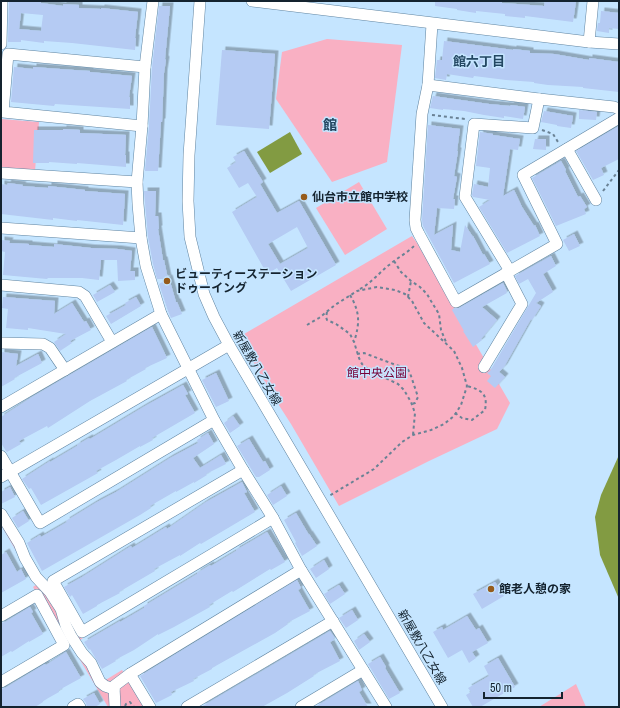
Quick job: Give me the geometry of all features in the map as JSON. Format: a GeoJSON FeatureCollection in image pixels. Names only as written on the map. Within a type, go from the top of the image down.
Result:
{"type":"FeatureCollection","features":[{"type":"Feature","properties":{"kind":"street"},"geometry":{"type":"LineString","coordinates":[[1,44],[2,1]]}},
{"type":"Feature","properties":{"kind":"street"},"geometry":{"type":"LineString","coordinates":[[153,1],[145,67],[138,204],[141,238],[146,266],[161,314],[214,420],[273,518],[301,570],[386,707]]}},
{"type":"Feature","properties":{"kind":"street","name":"新屋敷八乙女線"},"geometry":{"type":"LineString","coordinates":[[200,1],[189,155],[188,201],[190,237],[204,294],[229,345],[442,707]]}},
{"type":"Feature","properties":{"kind":"street"},"geometry":{"type":"LineString","coordinates":[[252,1],[432,24],[589,42],[619,44]]}},
{"type":"Feature","properties":{"kind":"street"},"geometry":{"type":"LineString","coordinates":[[589,42],[593,1]]}},
{"type":"Feature","properties":{"kind":"street"},"geometry":{"type":"LineString","coordinates":[[432,24],[428,85],[422,114],[415,220],[416,228],[421,240],[456,302],[557,244],[523,175],[619,118]]}},
{"type":"Feature","properties":{"kind":"street"},"geometry":{"type":"LineString","coordinates":[[142,126],[3,112],[8,54],[145,67]]}},
{"type":"Feature","properties":{"kind":"street"},"geometry":{"type":"LineString","coordinates":[[428,85],[539,99],[614,106],[619,109]]}},
{"type":"Feature","properties":{"kind":"street"},"geometry":{"type":"LineString","coordinates":[[484,367],[522,304],[508,272],[465,197],[474,124],[533,128],[539,99]]}},
{"type":"Feature","properties":{"kind":"street"},"geometry":{"type":"LineString","coordinates":[[565,150],[596,200]]}},
{"type":"Feature","properties":{"kind":"street"},"geometry":{"type":"LineString","coordinates":[[1,173],[138,182]]}},
{"type":"Feature","properties":{"kind":"street"},"geometry":{"type":"LineString","coordinates":[[1,228],[141,238]]}},
{"type":"Feature","properties":{"kind":"street"},"geometry":{"type":"LineString","coordinates":[[1,285],[79,292],[85,296],[112,342]]}},
{"type":"Feature","properties":{"kind":"street"},"geometry":{"type":"LineString","coordinates":[[1,407],[161,314]]}},
{"type":"Feature","properties":{"kind":"street"},"geometry":{"type":"LineString","coordinates":[[1,343],[43,344],[50,348],[65,370]]}},
{"type":"Feature","properties":{"kind":"street"},"geometry":{"type":"LineString","coordinates":[[6,474],[229,345]]}},
{"type":"Feature","properties":{"kind":"street"},"geometry":{"type":"LineString","coordinates":[[1,456],[6,474],[40,523],[214,420]]}},
{"type":"Feature","properties":{"kind":"street"},"geometry":{"type":"LineString","coordinates":[[243,470],[53,581],[82,632],[273,518]]}},
{"type":"Feature","properties":{"kind":"street"},"geometry":{"type":"LineString","coordinates":[[1,514],[19,543],[25,558],[36,577],[50,592],[61,609],[66,626],[71,636],[91,664],[100,682],[105,686],[114,689]]}},
{"type":"Feature","properties":{"kind":"street"},"geometry":{"type":"LineString","coordinates":[[115,707],[114,686],[130,674],[301,570]]}},
{"type":"Feature","properties":{"kind":"street"},"geometry":{"type":"LineString","coordinates":[[1,616],[37,595],[64,645],[1,682]]}},
{"type":"Feature","properties":{"kind":"street"},"geometry":{"type":"LineString","coordinates":[[187,707],[333,621]]}},
{"type":"Feature","properties":{"kind":"street"},"geometry":{"type":"LineString","coordinates":[[301,707],[363,670]]}},
{"type":"Feature","properties":{"kind":"street"},"geometry":{"type":"LineString","coordinates":[[130,674],[150,707]]}},
{"type":"Feature","properties":{"kind":"street"},"geometry":{"type":"LineString","coordinates":[[73,707],[78,704],[80,707]]}},
{"type":"Feature","properties":{"kind":"path"},"geometry":{"type":"LineString","coordinates":[[422,114],[467,120],[474,124]]}},
{"type":"Feature","properties":{"kind":"path"},"geometry":{"type":"LineString","coordinates":[[533,128],[553,134],[565,150]]}},
{"type":"Feature","properties":{"kind":"path"},"geometry":{"type":"LineString","coordinates":[[596,200],[619,170]]}},
{"type":"Feature","properties":{"kind":"path"},"geometry":{"type":"LineString","coordinates":[[307,325],[368,284],[421,240]]}},
{"type":"Feature","properties":{"kind":"path"},"geometry":{"type":"LineString","coordinates":[[394,262],[401,272],[427,294],[438,314],[446,343]]}},
{"type":"Feature","properties":{"kind":"path"},"geometry":{"type":"LineString","coordinates":[[408,297],[411,281]]}},
{"type":"Feature","properties":{"kind":"path"},"geometry":{"type":"LineString","coordinates":[[328,497],[374,469],[402,442],[412,436],[444,424],[454,416],[461,405],[467,386],[462,368],[454,351],[424,323],[412,301],[405,294],[395,290],[377,287],[357,291]]}},
{"type":"Feature","properties":{"kind":"path"},"geometry":{"type":"LineString","coordinates":[[350,295],[359,318],[354,342]]}},
{"type":"Feature","properties":{"kind":"path"},"geometry":{"type":"LineString","coordinates":[[327,311],[327,320],[336,324],[350,334],[362,364],[370,371],[398,384],[404,390],[415,413],[412,436]]}},
{"type":"Feature","properties":{"kind":"path"},"geometry":{"type":"LineString","coordinates":[[357,354],[364,353],[407,368],[418,398],[415,403],[412,404]]}},
{"type":"Feature","properties":{"kind":"path"},"geometry":{"type":"LineString","coordinates":[[455,413],[462,418],[472,420],[485,410],[487,402],[482,393],[476,388],[467,386]]}},
{"type":"Feature","properties":{"kind":"path"},"geometry":{"type":"LineString","coordinates":[[125,707],[126,704],[130,702],[134,707]]}},
{"type":"Feature","properties":{"kind":"green space"},"geometry":{"type":"Polygon","coordinates":[[[327,39],[402,45],[387,162],[332,182],[276,99],[282,52],[327,39]]]}},
{"type":"Feature","properties":{"kind":"green space"},"geometry":{"type":"Polygon","coordinates":[[[1,119],[39,122],[35,171],[1,168],[1,119]]]}},
{"type":"Feature","properties":{"kind":"green space"},"geometry":{"type":"Polygon","coordinates":[[[359,182],[387,229],[345,255],[316,208],[359,182]]]}},
{"type":"Feature","properties":{"kind":"green space","name":"館中央公園"},"geometry":{"type":"Polygon","coordinates":[[[412,236],[510,403],[497,429],[339,506],[239,337],[412,236]]]}},
{"type":"Feature","properties":{"kind":"green space"},"geometry":{"type":"Polygon","coordinates":[[[1,507],[45,582],[48,580],[83,638],[80,640],[104,681],[122,670],[144,707],[108,707],[70,643],[67,644],[33,587],[36,585],[1,525],[1,507]]]}},
{"type":"Feature","properties":{"kind":"green space"},"geometry":{"type":"Polygon","coordinates":[[[576,684],[586,707],[539,707],[576,684]]]}},
{"type":"Feature","properties":{"kind":"shaded area"},"geometry":{"type":"Polygon","coordinates":[[[290,132],[302,154],[270,173],[257,152],[290,132]]]}},
{"type":"Feature","properties":{"kind":"shaded area"},"geometry":{"type":"Polygon","coordinates":[[[619,455],[619,599],[600,555],[595,517],[601,495],[619,455]]]}},
{"type":"Feature","properties":{"kind":"building"},"geometry":{"type":"Polygon","coordinates":[[[9,1],[41,2],[63,6],[63,4],[79,5],[79,8],[101,8],[138,12],[135,50],[44,41],[44,43],[21,40],[21,42],[8,42],[9,1]],[[21,13],[19,29],[41,31],[43,15],[21,13]]]}},
{"type":"Feature","properties":{"kind":"building"},"geometry":{"type":"Polygon","coordinates":[[[435,1],[502,1],[502,3],[544,6],[545,1],[576,1],[573,22],[525,16],[525,18],[505,16],[505,14],[476,11],[476,13],[435,6],[435,1]]]}},
{"type":"Feature","properties":{"kind":"building"},"geometry":{"type":"Polygon","coordinates":[[[159,6],[170,6],[158,171],[145,171],[152,68],[159,6]]]}},
{"type":"Feature","properties":{"kind":"building"},"geometry":{"type":"Polygon","coordinates":[[[601,11],[619,13],[619,29],[609,28],[609,33],[597,31],[598,23],[600,23],[601,11]]]}},
{"type":"Feature","properties":{"kind":"building"},"geometry":{"type":"Polygon","coordinates":[[[444,41],[530,51],[530,53],[554,54],[589,60],[589,58],[619,62],[619,92],[474,76],[473,78],[447,74],[446,80],[435,78],[437,60],[442,60],[444,41]]]}},
{"type":"Feature","properties":{"kind":"building"},"geometry":{"type":"Polygon","coordinates":[[[222,50],[275,54],[269,129],[216,125],[222,50]]]}},
{"type":"Feature","properties":{"kind":"building"},"geometry":{"type":"Polygon","coordinates":[[[14,67],[90,71],[132,76],[129,97],[130,109],[55,104],[54,106],[11,102],[14,67]]]}},
{"type":"Feature","properties":{"kind":"building"},"geometry":{"type":"Polygon","coordinates":[[[433,96],[489,104],[525,107],[523,119],[504,116],[504,118],[464,111],[430,108],[433,96]]]}},
{"type":"Feature","properties":{"kind":"building"},"geometry":{"type":"Polygon","coordinates":[[[579,110],[597,112],[596,120],[579,119],[579,110]]]}},
{"type":"Feature","properties":{"kind":"building"},"geometry":{"type":"Polygon","coordinates":[[[544,111],[573,116],[571,128],[541,122],[544,111]]]}},
{"type":"Feature","properties":{"kind":"building"},"geometry":{"type":"Polygon","coordinates":[[[428,125],[460,129],[454,176],[457,177],[453,199],[455,199],[454,209],[437,208],[434,235],[453,225],[451,250],[460,252],[465,225],[490,264],[454,283],[423,226],[422,220],[428,125]]]}},
{"type":"Feature","properties":{"kind":"building"},"geometry":{"type":"Polygon","coordinates":[[[619,126],[619,159],[601,168],[604,175],[593,180],[576,151],[619,126]]]}},
{"type":"Feature","properties":{"kind":"building"},"geometry":{"type":"Polygon","coordinates":[[[34,130],[80,130],[80,133],[126,135],[126,167],[77,163],[33,163],[34,130]]]}},
{"type":"Feature","properties":{"kind":"building"},"geometry":{"type":"Polygon","coordinates":[[[480,132],[520,139],[518,150],[510,149],[503,196],[514,190],[522,207],[534,226],[535,225],[540,236],[507,253],[479,207],[490,200],[473,197],[472,195],[474,184],[488,187],[490,168],[476,166],[480,132]]]}},
{"type":"Feature","properties":{"kind":"building"},"geometry":{"type":"Polygon","coordinates":[[[535,139],[546,139],[546,150],[533,149],[535,139]]]}},
{"type":"Feature","properties":{"kind":"building"},"geometry":{"type":"Polygon","coordinates":[[[244,151],[263,182],[260,184],[277,213],[299,201],[336,265],[291,291],[277,268],[267,274],[232,212],[257,197],[248,183],[239,188],[227,168],[236,162],[233,157],[244,151]],[[297,227],[268,244],[280,264],[308,248],[297,227]]]}},
{"type":"Feature","properties":{"kind":"building"},"geometry":{"type":"Polygon","coordinates":[[[561,161],[578,197],[580,196],[587,207],[584,209],[586,214],[556,226],[532,178],[561,161]]]}},
{"type":"Feature","properties":{"kind":"building"},"geometry":{"type":"Polygon","coordinates":[[[8,183],[23,185],[22,186],[48,188],[48,186],[125,194],[123,225],[53,218],[53,220],[1,214],[1,184],[7,185],[8,183]]]}},
{"type":"Feature","properties":{"kind":"building"},"geometry":{"type":"Polygon","coordinates":[[[144,191],[156,191],[155,216],[158,216],[158,229],[168,279],[157,279],[148,237],[144,191]]]}},
{"type":"Feature","properties":{"kind":"building"},"geometry":{"type":"Polygon","coordinates":[[[574,234],[580,246],[569,251],[563,240],[574,234]]]}},
{"type":"Feature","properties":{"kind":"building"},"geometry":{"type":"Polygon","coordinates":[[[1,240],[10,241],[9,243],[29,245],[54,247],[54,244],[132,251],[130,271],[135,271],[135,280],[118,281],[117,260],[101,260],[99,280],[82,278],[47,279],[3,275],[5,252],[1,251],[1,240]]]}},
{"type":"Feature","properties":{"kind":"building"},"geometry":{"type":"Polygon","coordinates":[[[551,256],[556,266],[543,274],[553,292],[536,303],[541,306],[532,320],[531,319],[504,367],[499,372],[505,377],[495,388],[487,381],[491,376],[487,373],[490,371],[536,293],[528,279],[519,284],[515,276],[551,256]]]}},
{"type":"Feature","properties":{"kind":"building"},"geometry":{"type":"Polygon","coordinates":[[[169,278],[176,302],[182,314],[171,318],[159,284],[169,278]]]}},
{"type":"Feature","properties":{"kind":"building"},"geometry":{"type":"Polygon","coordinates":[[[503,283],[507,293],[482,307],[497,320],[481,339],[482,340],[473,347],[452,310],[454,308],[459,308],[503,283]]]}},
{"type":"Feature","properties":{"kind":"building"},"geometry":{"type":"Polygon","coordinates":[[[110,285],[115,292],[97,302],[93,295],[110,285]]]}},
{"type":"Feature","properties":{"kind":"building"},"geometry":{"type":"Polygon","coordinates":[[[3,297],[55,301],[54,314],[72,303],[91,330],[70,341],[72,343],[60,351],[54,342],[66,334],[28,328],[28,330],[6,328],[8,309],[2,308],[3,297]]]}},
{"type":"Feature","properties":{"kind":"building"},"geometry":{"type":"Polygon","coordinates":[[[136,297],[141,306],[111,324],[106,316],[126,305],[125,303],[136,297]]]}},
{"type":"Feature","properties":{"kind":"building"},"geometry":{"type":"Polygon","coordinates":[[[152,327],[167,358],[145,368],[146,369],[126,380],[127,381],[90,401],[48,428],[47,426],[19,441],[21,444],[7,452],[6,451],[1,443],[1,417],[32,397],[152,327]]]}},
{"type":"Feature","properties":{"kind":"building"},"geometry":{"type":"Polygon","coordinates":[[[1,352],[18,354],[16,366],[38,354],[42,363],[1,387],[1,352]]]}},
{"type":"Feature","properties":{"kind":"building"},"geometry":{"type":"Polygon","coordinates":[[[216,373],[229,401],[216,407],[202,380],[216,373]]]}},
{"type":"Feature","properties":{"kind":"building"},"geometry":{"type":"Polygon","coordinates":[[[183,385],[188,394],[185,395],[195,413],[152,438],[153,440],[96,471],[98,473],[41,505],[31,488],[29,489],[22,479],[77,445],[183,385]]]}},
{"type":"Feature","properties":{"kind":"building"},"geometry":{"type":"Polygon","coordinates":[[[233,416],[240,426],[230,433],[224,423],[233,416]]]}},
{"type":"Feature","properties":{"kind":"building"},"geometry":{"type":"Polygon","coordinates":[[[208,433],[214,444],[193,458],[200,468],[221,455],[226,464],[150,506],[151,508],[140,515],[42,571],[27,543],[67,522],[66,521],[97,502],[198,443],[197,440],[208,433]]]}},
{"type":"Feature","properties":{"kind":"building"},"geometry":{"type":"Polygon","coordinates":[[[249,439],[263,462],[265,461],[270,470],[259,477],[256,477],[237,446],[249,439]]]}},
{"type":"Feature","properties":{"kind":"building"},"geometry":{"type":"Polygon","coordinates":[[[242,482],[247,492],[244,493],[255,512],[180,556],[154,569],[155,571],[83,614],[72,595],[70,597],[64,587],[131,546],[132,548],[166,527],[167,529],[206,502],[242,482]]]}},
{"type":"Feature","properties":{"kind":"building"},"geometry":{"type":"Polygon","coordinates":[[[281,486],[287,496],[273,505],[267,495],[281,486]]]}},
{"type":"Feature","properties":{"kind":"building"},"geometry":{"type":"Polygon","coordinates":[[[10,487],[15,497],[1,504],[1,492],[10,487]]]}},
{"type":"Feature","properties":{"kind":"building"},"geometry":{"type":"Polygon","coordinates":[[[23,511],[29,521],[18,528],[12,518],[23,511]]]}},
{"type":"Feature","properties":{"kind":"building"},"geometry":{"type":"Polygon","coordinates":[[[296,513],[317,546],[302,556],[284,520],[296,513]]]}},
{"type":"Feature","properties":{"kind":"building"},"geometry":{"type":"Polygon","coordinates":[[[267,532],[285,562],[271,570],[270,569],[233,592],[232,591],[209,605],[210,607],[158,634],[102,669],[84,642],[144,608],[144,606],[197,573],[267,532]]]}},
{"type":"Feature","properties":{"kind":"building"},"geometry":{"type":"Polygon","coordinates":[[[6,552],[17,572],[21,569],[26,579],[1,593],[1,555],[6,552]]]}},
{"type":"Feature","properties":{"kind":"building"},"geometry":{"type":"Polygon","coordinates":[[[324,560],[329,569],[316,578],[310,569],[324,560]]]}},
{"type":"Feature","properties":{"kind":"building"},"geometry":{"type":"Polygon","coordinates":[[[297,580],[301,588],[298,590],[310,611],[287,623],[288,624],[275,633],[193,679],[194,681],[171,692],[172,695],[156,703],[140,676],[297,580]]]}},
{"type":"Feature","properties":{"kind":"building","name":"館老人憩の家"},"geometry":{"type":"Polygon","coordinates":[[[495,582],[504,596],[482,609],[473,594],[495,582]]]}},
{"type":"Feature","properties":{"kind":"building"},"geometry":{"type":"Polygon","coordinates":[[[339,585],[345,594],[330,604],[324,594],[339,585]]]}},
{"type":"Feature","properties":{"kind":"building"},"geometry":{"type":"Polygon","coordinates":[[[30,607],[33,612],[31,613],[43,634],[1,657],[1,623],[30,607]]]}},
{"type":"Feature","properties":{"kind":"building"},"geometry":{"type":"Polygon","coordinates":[[[352,610],[358,620],[346,628],[339,618],[352,610]]]}},
{"type":"Feature","properties":{"kind":"building"},"geometry":{"type":"Polygon","coordinates":[[[467,616],[476,630],[479,628],[488,643],[472,652],[476,658],[469,663],[462,650],[448,658],[433,632],[442,627],[443,630],[467,616]]]}},
{"type":"Feature","properties":{"kind":"building"},"geometry":{"type":"Polygon","coordinates":[[[330,631],[335,638],[333,638],[334,640],[330,642],[340,661],[313,675],[314,676],[287,693],[262,707],[201,707],[330,631]]]}},
{"type":"Feature","properties":{"kind":"building"},"geometry":{"type":"Polygon","coordinates":[[[364,634],[370,642],[359,650],[354,641],[364,634]]]}},
{"type":"Feature","properties":{"kind":"building"},"geometry":{"type":"Polygon","coordinates":[[[66,652],[81,678],[59,690],[59,692],[35,707],[1,707],[1,689],[45,664],[46,665],[66,652]]]}},
{"type":"Feature","properties":{"kind":"building"},"geometry":{"type":"Polygon","coordinates":[[[380,657],[400,693],[389,699],[368,664],[380,657]]]}},
{"type":"Feature","properties":{"kind":"building"},"geometry":{"type":"Polygon","coordinates":[[[498,658],[515,687],[480,707],[473,707],[466,695],[471,692],[468,688],[489,676],[484,666],[498,658]]]}},
{"type":"Feature","properties":{"kind":"building"},"geometry":{"type":"Polygon","coordinates":[[[358,681],[362,690],[359,692],[368,707],[315,707],[358,681]]]}},
{"type":"Feature","properties":{"kind":"building"},"geometry":{"type":"Polygon","coordinates":[[[94,693],[100,704],[95,707],[87,707],[83,699],[94,693]]]}},
{"type":"Feature","properties":{"kind":"place","name":"仙台市立館中学校"},"geometry":{"type":"Point","coordinates":[304,197]}},
{"type":"Feature","properties":{"kind":"place","name":"ビューティーステーション ドゥーイング"},"geometry":{"type":"Point","coordinates":[167,281]}},
{"type":"Feature","properties":{"kind":"place","name":"館老人憩の家"},"geometry":{"type":"Point","coordinates":[491,589]}},
{"type":"Feature","properties":{"kind":"district","name":"館六丁目"},"geometry":{"type":"Point","coordinates":[479,61]}},
{"type":"Feature","properties":{"kind":"district","name":"館"},"geometry":{"type":"Point","coordinates":[330,125]}}]}
